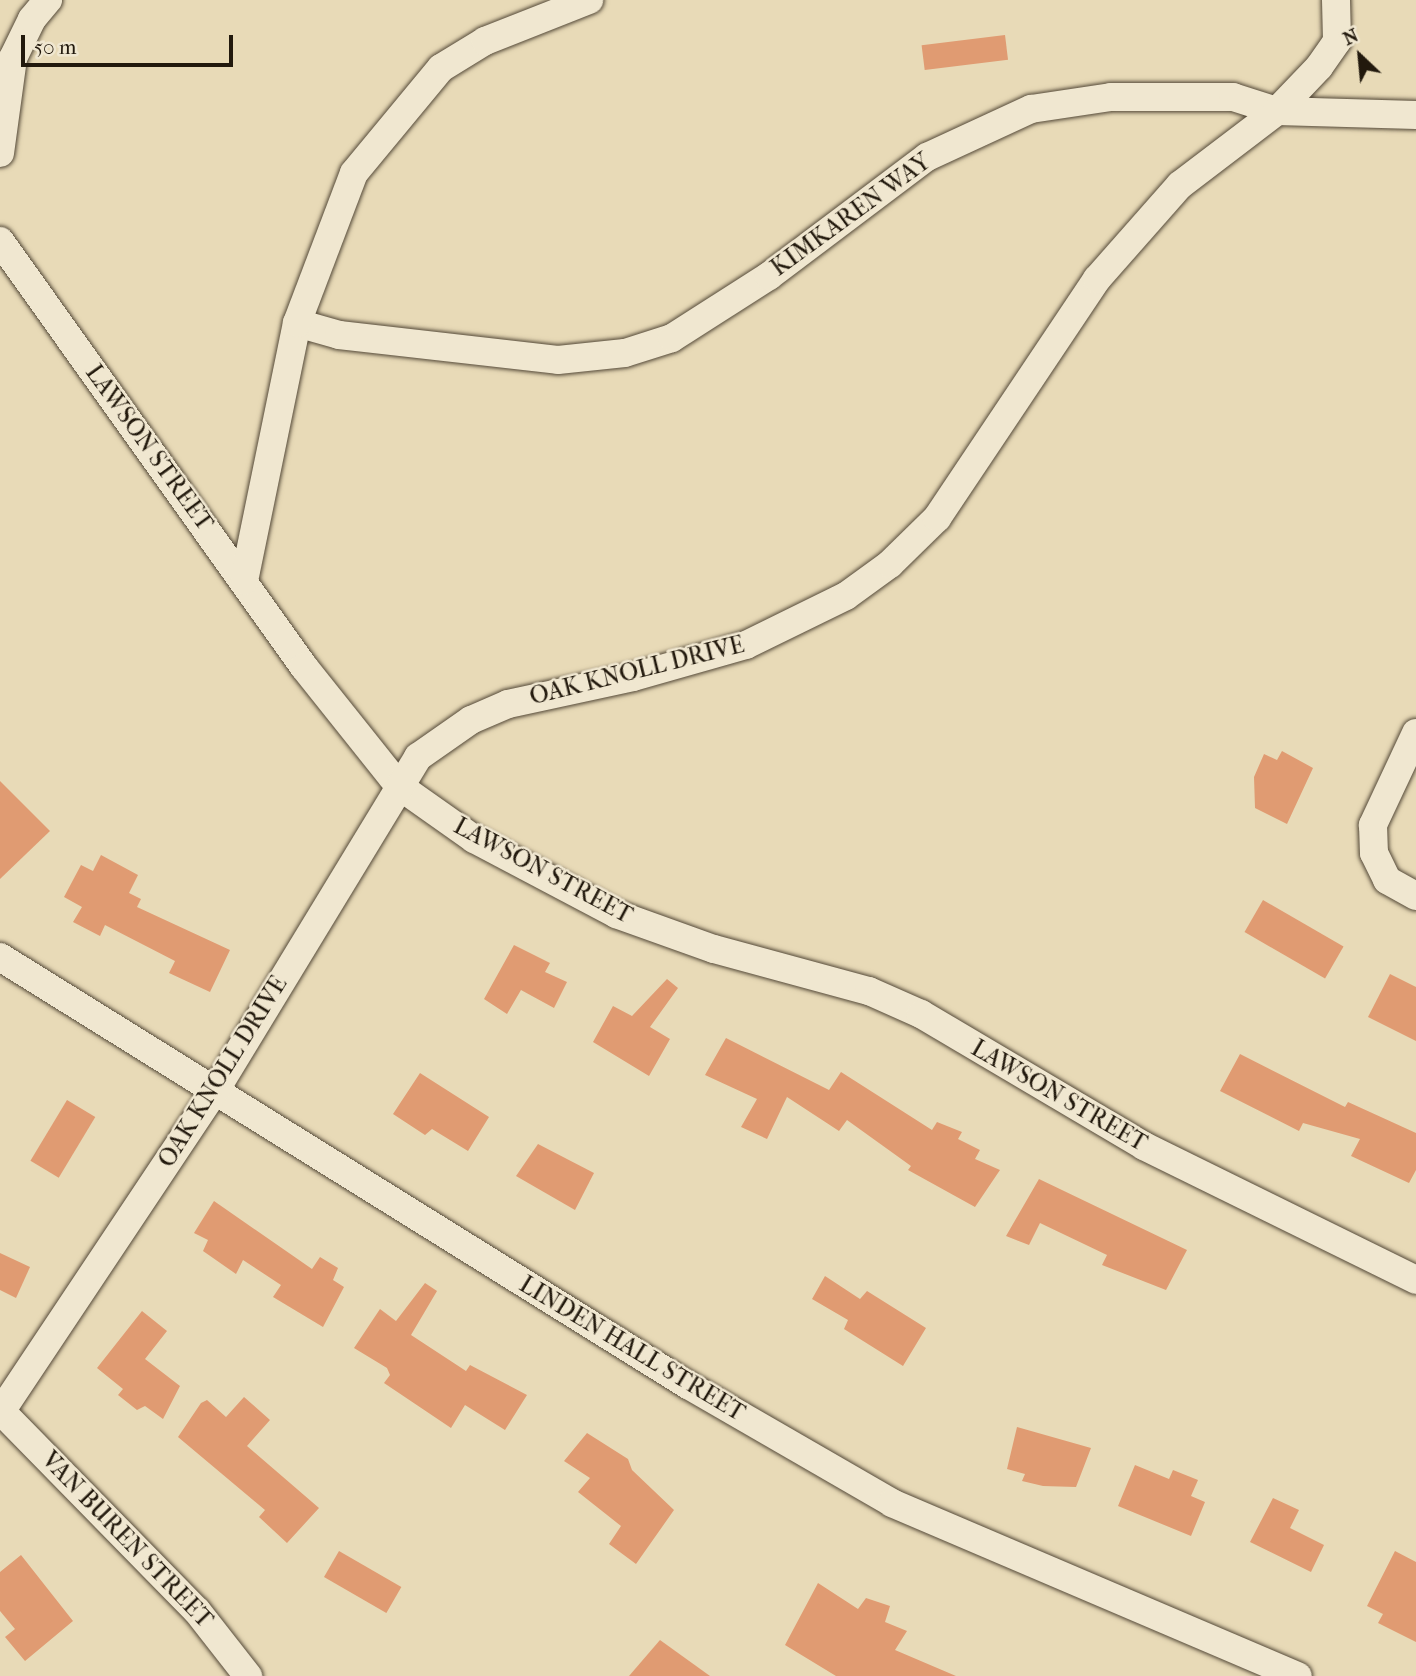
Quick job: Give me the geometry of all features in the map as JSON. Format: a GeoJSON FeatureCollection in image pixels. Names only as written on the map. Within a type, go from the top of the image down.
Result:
{"type":"FeatureCollection","features":[{"type":"Feature","properties":{"kind":"street"},"geometry":{"type":"LineString","coordinates":[[0,153],[13,58],[32,19],[48,0]]}},
{"type":"Feature","properties":{"kind":"street"},"geometry":{"type":"LineString","coordinates":[[244,581],[297,323],[354,173],[441,68],[485,41],[589,0]]}},
{"type":"Feature","properties":{"kind":"street","name":"OAK KNOLL DRIVE"},"geometry":{"type":"LineString","coordinates":[[1,1410],[215,1091],[418,757],[471,720],[508,704],[633,677],[746,645],[846,596],[890,564],[937,518],[1097,279],[1180,185],[1277,110],[1320,67],[1337,41],[1336,0]]}},
{"type":"Feature","properties":{"kind":"street","name":"KIMKAREN WAY"},"geometry":{"type":"LineString","coordinates":[[297,323],[339,335],[558,360],[625,354],[672,338],[769,276],[927,157],[1031,109],[1111,97],[1233,97],[1277,110],[1416,115]]}},
{"type":"Feature","properties":{"kind":"street","name":"LAWSON STREET"},"geometry":{"type":"LineString","coordinates":[[0,242],[304,667],[399,786],[474,839],[616,914],[714,949],[869,991],[921,1014],[1144,1146],[1416,1280]]}},
{"type":"Feature","properties":{"kind":"street"},"geometry":{"type":"LineString","coordinates":[[1416,733],[1373,825],[1374,853],[1387,880],[1416,897]]}},
{"type":"Feature","properties":{"kind":"street","name":"LINDEN HALL STREET"},"geometry":{"type":"LineString","coordinates":[[0,957],[688,1385],[892,1503],[1298,1676]]}},
{"type":"Feature","properties":{"kind":"street","name":"VAN BUREN STREET"},"geometry":{"type":"LineString","coordinates":[[1,1410],[197,1611],[248,1676]]}},
{"type":"Feature","properties":{"kind":"building"},"geometry":{"type":"Polygon","coordinates":[[[1005,35],[1008,60],[925,70],[922,45],[1005,35]]]}},
{"type":"Feature","properties":{"kind":"building"},"geometry":{"type":"Polygon","coordinates":[[[1282,751],[1313,768],[1287,824],[1255,808],[1254,777],[1264,754],[1277,760],[1282,751]]]}},
{"type":"Feature","properties":{"kind":"building"},"geometry":{"type":"Polygon","coordinates":[[[0,781],[50,831],[0,879],[0,781]]]}},
{"type":"Feature","properties":{"kind":"building"},"geometry":{"type":"Polygon","coordinates":[[[101,855],[138,875],[129,893],[141,899],[137,907],[230,950],[210,992],[169,973],[175,961],[105,925],[100,936],[73,922],[82,907],[64,897],[81,865],[93,871],[101,855]]]}},
{"type":"Feature","properties":{"kind":"building"},"geometry":{"type":"Polygon","coordinates":[[[1263,900],[1344,946],[1325,979],[1244,932],[1263,900]]]}},
{"type":"Feature","properties":{"kind":"building"},"geometry":{"type":"Polygon","coordinates":[[[514,945],[550,963],[545,972],[567,982],[554,1008],[521,990],[507,1014],[484,999],[514,945]]]}},
{"type":"Feature","properties":{"kind":"building"},"geometry":{"type":"Polygon","coordinates":[[[1390,974],[1416,987],[1416,1041],[1368,1017],[1390,974]]]}},
{"type":"Feature","properties":{"kind":"building"},"geometry":{"type":"Polygon","coordinates":[[[667,979],[678,988],[650,1027],[670,1039],[649,1076],[593,1042],[613,1006],[632,1016],[667,979]]]}},
{"type":"Feature","properties":{"kind":"building"},"geometry":{"type":"Polygon","coordinates":[[[726,1038],[829,1090],[841,1072],[932,1130],[937,1122],[962,1132],[958,1139],[980,1150],[975,1159],[1000,1170],[975,1207],[908,1170],[911,1166],[847,1120],[839,1131],[787,1097],[767,1139],[741,1127],[757,1099],[705,1075],[726,1038]]]}},
{"type":"Feature","properties":{"kind":"building"},"geometry":{"type":"Polygon","coordinates":[[[1240,1054],[1345,1107],[1348,1102],[1416,1133],[1416,1170],[1409,1183],[1351,1156],[1360,1139],[1303,1123],[1299,1131],[1220,1091],[1240,1054]]]}},
{"type":"Feature","properties":{"kind":"building"},"geometry":{"type":"Polygon","coordinates":[[[420,1073],[489,1117],[468,1151],[432,1129],[425,1135],[393,1114],[420,1073]]]}},
{"type":"Feature","properties":{"kind":"building"},"geometry":{"type":"Polygon","coordinates":[[[67,1100],[95,1117],[59,1178],[30,1161],[67,1100]]]}},
{"type":"Feature","properties":{"kind":"building"},"geometry":{"type":"Polygon","coordinates":[[[538,1144],[594,1173],[575,1210],[516,1176],[538,1144]]]}},
{"type":"Feature","properties":{"kind":"building"},"geometry":{"type":"Polygon","coordinates":[[[1039,1179],[1187,1250],[1166,1290],[1102,1265],[1107,1255],[1040,1223],[1029,1245],[1006,1236],[1039,1179]]]}},
{"type":"Feature","properties":{"kind":"building"},"geometry":{"type":"Polygon","coordinates":[[[214,1201],[312,1269],[320,1257],[338,1268],[333,1280],[344,1287],[323,1327],[273,1297],[281,1285],[243,1260],[236,1274],[203,1251],[208,1240],[194,1233],[214,1201]]]}},
{"type":"Feature","properties":{"kind":"building"},"geometry":{"type":"Polygon","coordinates":[[[0,1253],[30,1267],[16,1298],[0,1290],[0,1253]]]}},
{"type":"Feature","properties":{"kind":"building"},"geometry":{"type":"Polygon","coordinates":[[[825,1276],[860,1299],[867,1291],[926,1328],[903,1366],[844,1329],[848,1320],[812,1299],[825,1276]]]}},
{"type":"Feature","properties":{"kind":"building"},"geometry":{"type":"Polygon","coordinates":[[[425,1283],[437,1291],[411,1335],[466,1371],[470,1365],[527,1395],[505,1430],[465,1405],[451,1428],[384,1383],[390,1375],[387,1368],[354,1348],[380,1309],[396,1321],[425,1283]]]}},
{"type":"Feature","properties":{"kind":"building"},"geometry":{"type":"Polygon","coordinates":[[[142,1311],[167,1331],[145,1359],[180,1386],[163,1419],[145,1406],[137,1410],[118,1395],[123,1389],[97,1368],[142,1311]]]}},
{"type":"Feature","properties":{"kind":"building"},"geometry":{"type":"Polygon","coordinates":[[[244,1397],[270,1420],[247,1446],[319,1508],[287,1543],[259,1517],[265,1510],[178,1437],[201,1403],[207,1400],[226,1417],[244,1397]]]}},
{"type":"Feature","properties":{"kind":"building"},"geometry":{"type":"Polygon","coordinates":[[[1017,1427],[1091,1448],[1076,1487],[1043,1486],[1022,1481],[1025,1474],[1007,1469],[1017,1427]]]}},
{"type":"Feature","properties":{"kind":"building"},"geometry":{"type":"Polygon","coordinates":[[[587,1433],[628,1459],[632,1470],[674,1510],[636,1564],[609,1544],[621,1526],[578,1492],[590,1478],[564,1461],[587,1433]]]}},
{"type":"Feature","properties":{"kind":"building"},"geometry":{"type":"Polygon","coordinates":[[[1135,1465],[1169,1479],[1173,1470],[1198,1480],[1191,1496],[1205,1502],[1191,1536],[1118,1506],[1135,1465]]]}},
{"type":"Feature","properties":{"kind":"building"},"geometry":{"type":"Polygon","coordinates":[[[1273,1498],[1299,1510],[1290,1528],[1324,1545],[1311,1572],[1250,1542],[1273,1498]]]}},
{"type":"Feature","properties":{"kind":"building"},"geometry":{"type":"Polygon","coordinates":[[[339,1551],[401,1587],[386,1613],[324,1577],[339,1551]]]}},
{"type":"Feature","properties":{"kind":"building"},"geometry":{"type":"Polygon","coordinates":[[[1395,1551],[1416,1562],[1416,1642],[1378,1623],[1383,1614],[1367,1606],[1395,1551]]]}},
{"type":"Feature","properties":{"kind":"building"},"geometry":{"type":"Polygon","coordinates":[[[21,1555],[73,1621],[25,1661],[5,1637],[15,1629],[0,1611],[0,1572],[21,1555]]]}},
{"type":"Feature","properties":{"kind":"building"},"geometry":{"type":"Polygon","coordinates":[[[818,1583],[858,1609],[866,1598],[890,1606],[885,1622],[907,1631],[895,1650],[956,1676],[836,1676],[785,1645],[818,1583]]]}},
{"type":"Feature","properties":{"kind":"building"},"geometry":{"type":"Polygon","coordinates":[[[660,1640],[710,1676],[629,1676],[660,1640]]]}}]}
